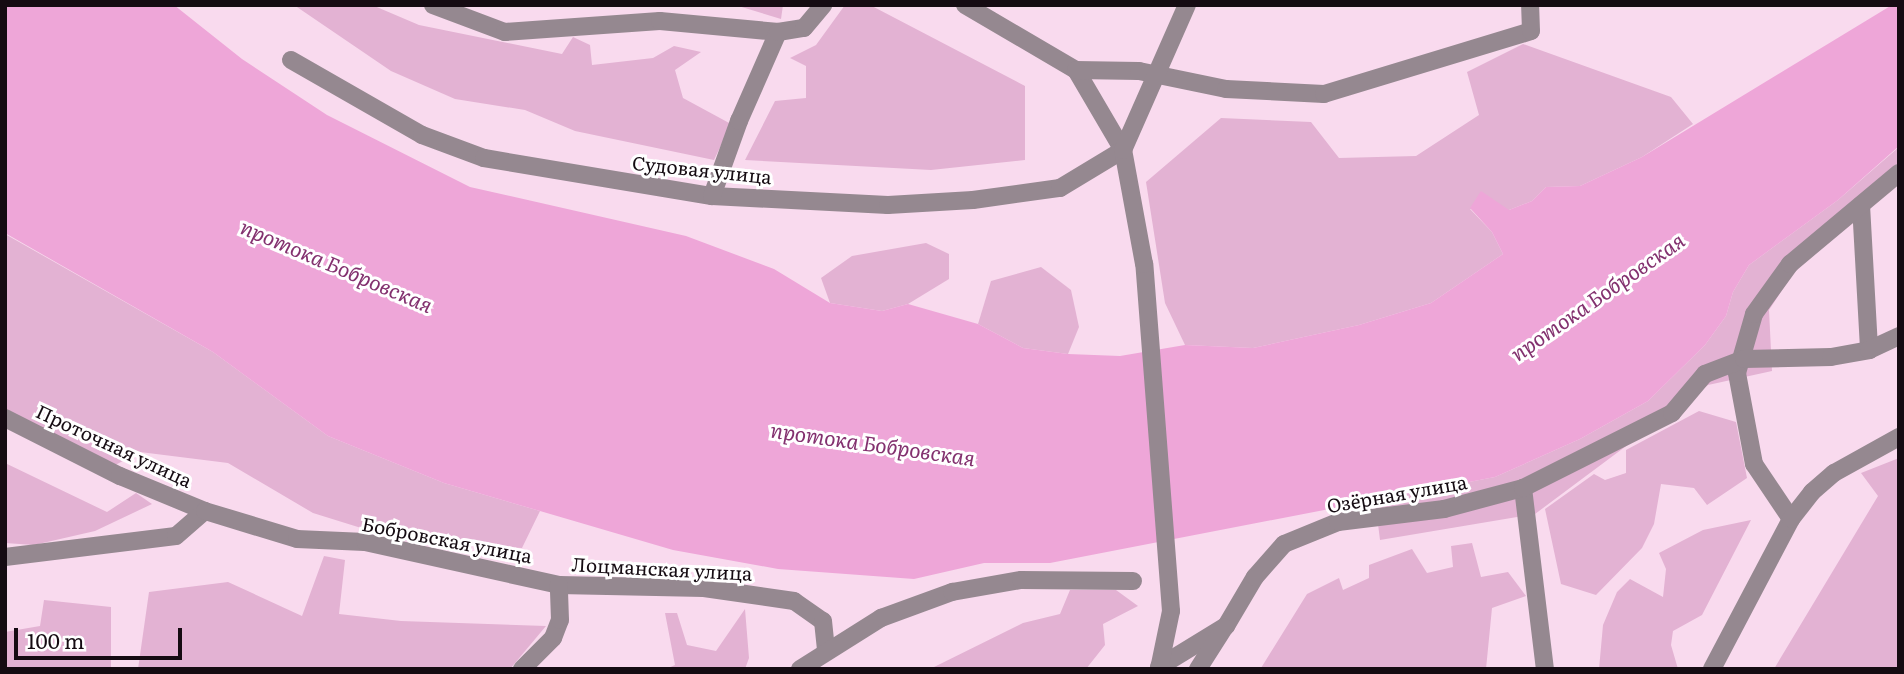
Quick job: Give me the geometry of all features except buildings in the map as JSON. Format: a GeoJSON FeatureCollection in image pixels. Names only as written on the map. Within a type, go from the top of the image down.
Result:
{"type":"FeatureCollection","features":[{"type":"Feature","properties":{"kind":"street"},"geometry":{"type":"LineString","coordinates":[[433,5],[505,32],[660,21],[778,32],[804,28],[823,5]]}},
{"type":"Feature","properties":{"kind":"street"},"geometry":{"type":"LineString","coordinates":[[965,5],[1076,70],[1157,73],[1226,89],[1324,94],[1531,31],[1530,5]]}},
{"type":"Feature","properties":{"kind":"street"},"geometry":{"type":"LineString","coordinates":[[1123,150],[1187,5]]}},
{"type":"Feature","properties":{"kind":"street"},"geometry":{"type":"LineString","coordinates":[[712,196],[739,121],[778,32]]}},
{"type":"Feature","properties":{"kind":"street","name":"Судовая улица"},"geometry":{"type":"LineString","coordinates":[[291,60],[422,135],[484,158],[712,196],[888,205],[973,200],[1060,188],[1123,150]]}},
{"type":"Feature","properties":{"kind":"street"},"geometry":{"type":"LineString","coordinates":[[1076,70],[1123,150]]}},
{"type":"Feature","properties":{"kind":"street","name":"Озёрная улица"},"geometry":{"type":"LineString","coordinates":[[1123,150],[1144,264],[1169,582],[1171,611],[1159,668]]}},
{"type":"Feature","properties":{"kind":"street"},"geometry":{"type":"LineString","coordinates":[[1791,519],[1754,464],[1738,373],[1744,359],[1754,314],[1790,264],[1899,173]]}},
{"type":"Feature","properties":{"kind":"street"},"geometry":{"type":"LineString","coordinates":[[1861,205],[1869,350]]}},
{"type":"Feature","properties":{"kind":"street","name":"Озёрная улица"},"geometry":{"type":"LineString","coordinates":[[1159,668],[1226,626],[1262,567],[1284,544],[1338,522],[1444,509],[1523,488],[1672,412],[1705,374],[1744,359],[1831,357],[1869,350],[1899,337]]}},
{"type":"Feature","properties":{"kind":"street","name":"Проточная улица"},"geometry":{"type":"LineString","coordinates":[[5,418],[120,476],[205,511]]}},
{"type":"Feature","properties":{"kind":"street"},"geometry":{"type":"LineString","coordinates":[[1712,669],[1791,519],[1834,473],[1899,437]]}},
{"type":"Feature","properties":{"kind":"street"},"geometry":{"type":"LineString","coordinates":[[1523,488],[1545,669]]}},
{"type":"Feature","properties":{"kind":"street"},"geometry":{"type":"LineString","coordinates":[[5,557],[176,536],[205,511]]}},
{"type":"Feature","properties":{"kind":"street","name":"Бобровская улица"},"geometry":{"type":"LineString","coordinates":[[205,511],[297,539],[365,542],[559,584]]}},
{"type":"Feature","properties":{"kind":"street"},"geometry":{"type":"LineString","coordinates":[[800,669],[881,618],[952,592],[1021,580],[1133,581]]}},
{"type":"Feature","properties":{"kind":"street","name":"Лоцманская улица"},"geometry":{"type":"LineString","coordinates":[[523,669],[553,638],[560,620],[559,584],[704,588],[794,601],[823,621],[825,651]]}},
{"type":"Feature","properties":{"kind":"street"},"geometry":{"type":"LineString","coordinates":[[1198,669],[1226,626]]}},
{"type":"Feature","properties":{"kind":"shaded area"},"geometry":{"type":"Polygon","coordinates":[[[294,5],[372,5],[419,25],[562,54],[573,37],[590,45],[592,65],[653,58],[674,46],[701,52],[675,70],[683,98],[731,124],[714,160],[575,131],[525,110],[455,99],[391,71],[294,5]]]}},
{"type":"Feature","properties":{"kind":"shaded area"},"geometry":{"type":"Polygon","coordinates":[[[735,5],[783,5],[781,19],[735,5]]]}},
{"type":"Feature","properties":{"kind":"shaded area"},"geometry":{"type":"Polygon","coordinates":[[[845,5],[870,5],[1025,86],[1025,160],[931,170],[745,160],[775,101],[806,98],[806,66],[790,58],[816,45],[845,5]]]}},
{"type":"Feature","properties":{"kind":"shaded area"},"geometry":{"type":"Polygon","coordinates":[[[1523,44],[1671,97],[1693,124],[1642,157],[1580,186],[1546,187],[1532,201],[1509,210],[1470,209],[1492,232],[1503,254],[1431,303],[1359,325],[1253,348],[1185,345],[1165,303],[1146,182],[1221,118],[1311,122],[1339,158],[1416,156],[1479,115],[1467,72],[1523,44]]]}},
{"type":"Feature","properties":{"kind":"shaded area"},"geometry":{"type":"Polygon","coordinates":[[[1899,147],[1899,182],[1800,263],[1769,310],[1772,371],[1708,385],[1535,514],[1380,540],[1375,500],[1495,477],[1580,439],[1648,401],[1705,345],[1726,316],[1733,292],[1749,265],[1838,200],[1899,147]]]}},
{"type":"Feature","properties":{"kind":"shaded area"},"geometry":{"type":"Polygon","coordinates":[[[5,234],[213,352],[328,436],[444,483],[540,511],[522,548],[403,541],[313,513],[228,463],[140,452],[102,472],[5,424],[5,234]]]}},
{"type":"Feature","properties":{"kind":"shaded area"},"geometry":{"type":"Polygon","coordinates":[[[926,243],[949,254],[949,279],[908,304],[882,311],[830,303],[821,278],[852,256],[926,243]]]}},
{"type":"Feature","properties":{"kind":"shaded area"},"geometry":{"type":"Polygon","coordinates":[[[1041,267],[1071,290],[1079,327],[1068,354],[1023,348],[978,324],[991,281],[1041,267]]]}},
{"type":"Feature","properties":{"kind":"shaded area"},"geometry":{"type":"Polygon","coordinates":[[[1699,411],[1736,422],[1747,478],[1707,505],[1694,488],[1661,484],[1654,524],[1642,548],[1596,595],[1561,584],[1545,509],[1594,474],[1605,480],[1626,473],[1626,450],[1699,411]]]}},
{"type":"Feature","properties":{"kind":"shaded area"},"geometry":{"type":"Polygon","coordinates":[[[1899,458],[1899,669],[1774,669],[1878,496],[1861,473],[1899,458]]]}},
{"type":"Feature","properties":{"kind":"shaded area"},"geometry":{"type":"Polygon","coordinates":[[[5,463],[107,512],[136,493],[152,504],[95,531],[34,545],[5,543],[5,463]]]}},
{"type":"Feature","properties":{"kind":"shaded area"},"geometry":{"type":"Polygon","coordinates":[[[1751,520],[1702,615],[1673,631],[1671,645],[1678,669],[1599,669],[1603,625],[1617,592],[1630,579],[1663,597],[1666,569],[1659,553],[1703,530],[1751,520]]]}},
{"type":"Feature","properties":{"kind":"shaded area"},"geometry":{"type":"Polygon","coordinates":[[[1472,543],[1481,577],[1508,572],[1526,596],[1492,608],[1486,669],[1261,668],[1307,594],[1339,578],[1343,590],[1369,578],[1369,565],[1412,549],[1427,573],[1453,567],[1451,546],[1472,543]]]}},
{"type":"Feature","properties":{"kind":"shaded area"},"geometry":{"type":"Polygon","coordinates":[[[324,556],[345,560],[339,614],[401,621],[546,626],[510,669],[138,669],[149,592],[228,582],[302,616],[324,556]]]}},
{"type":"Feature","properties":{"kind":"shaded area"},"geometry":{"type":"Polygon","coordinates":[[[1070,590],[1116,590],[1138,606],[1103,624],[1105,645],[1086,669],[930,669],[1023,623],[1060,614],[1070,590]]]}},
{"type":"Feature","properties":{"kind":"shaded area"},"geometry":{"type":"Polygon","coordinates":[[[44,600],[111,607],[111,669],[5,669],[5,632],[40,626],[44,600]]]}},
{"type":"Feature","properties":{"kind":"shaded area"},"geometry":{"type":"Polygon","coordinates":[[[745,609],[749,658],[745,669],[666,669],[675,665],[665,613],[677,613],[687,645],[716,651],[745,609]]]}},
{"type":"Feature","properties":{"kind":"water","name":"протока Бобровская"},"geometry":{"type":"Polygon","coordinates":[[[5,5],[174,5],[242,59],[327,115],[470,187],[686,236],[774,269],[830,303],[882,311],[908,304],[978,324],[1023,348],[1068,354],[1120,356],[1185,345],[1253,348],[1359,325],[1431,303],[1503,254],[1492,232],[1470,208],[1481,191],[1509,210],[1532,201],[1546,187],[1580,186],[1642,157],[1892,5],[1899,5],[1899,146],[1838,200],[1749,265],[1733,292],[1726,316],[1705,345],[1648,401],[1580,439],[1495,477],[1050,563],[984,563],[914,579],[778,569],[673,550],[444,483],[328,436],[213,352],[5,233],[5,5]]]}}]}
